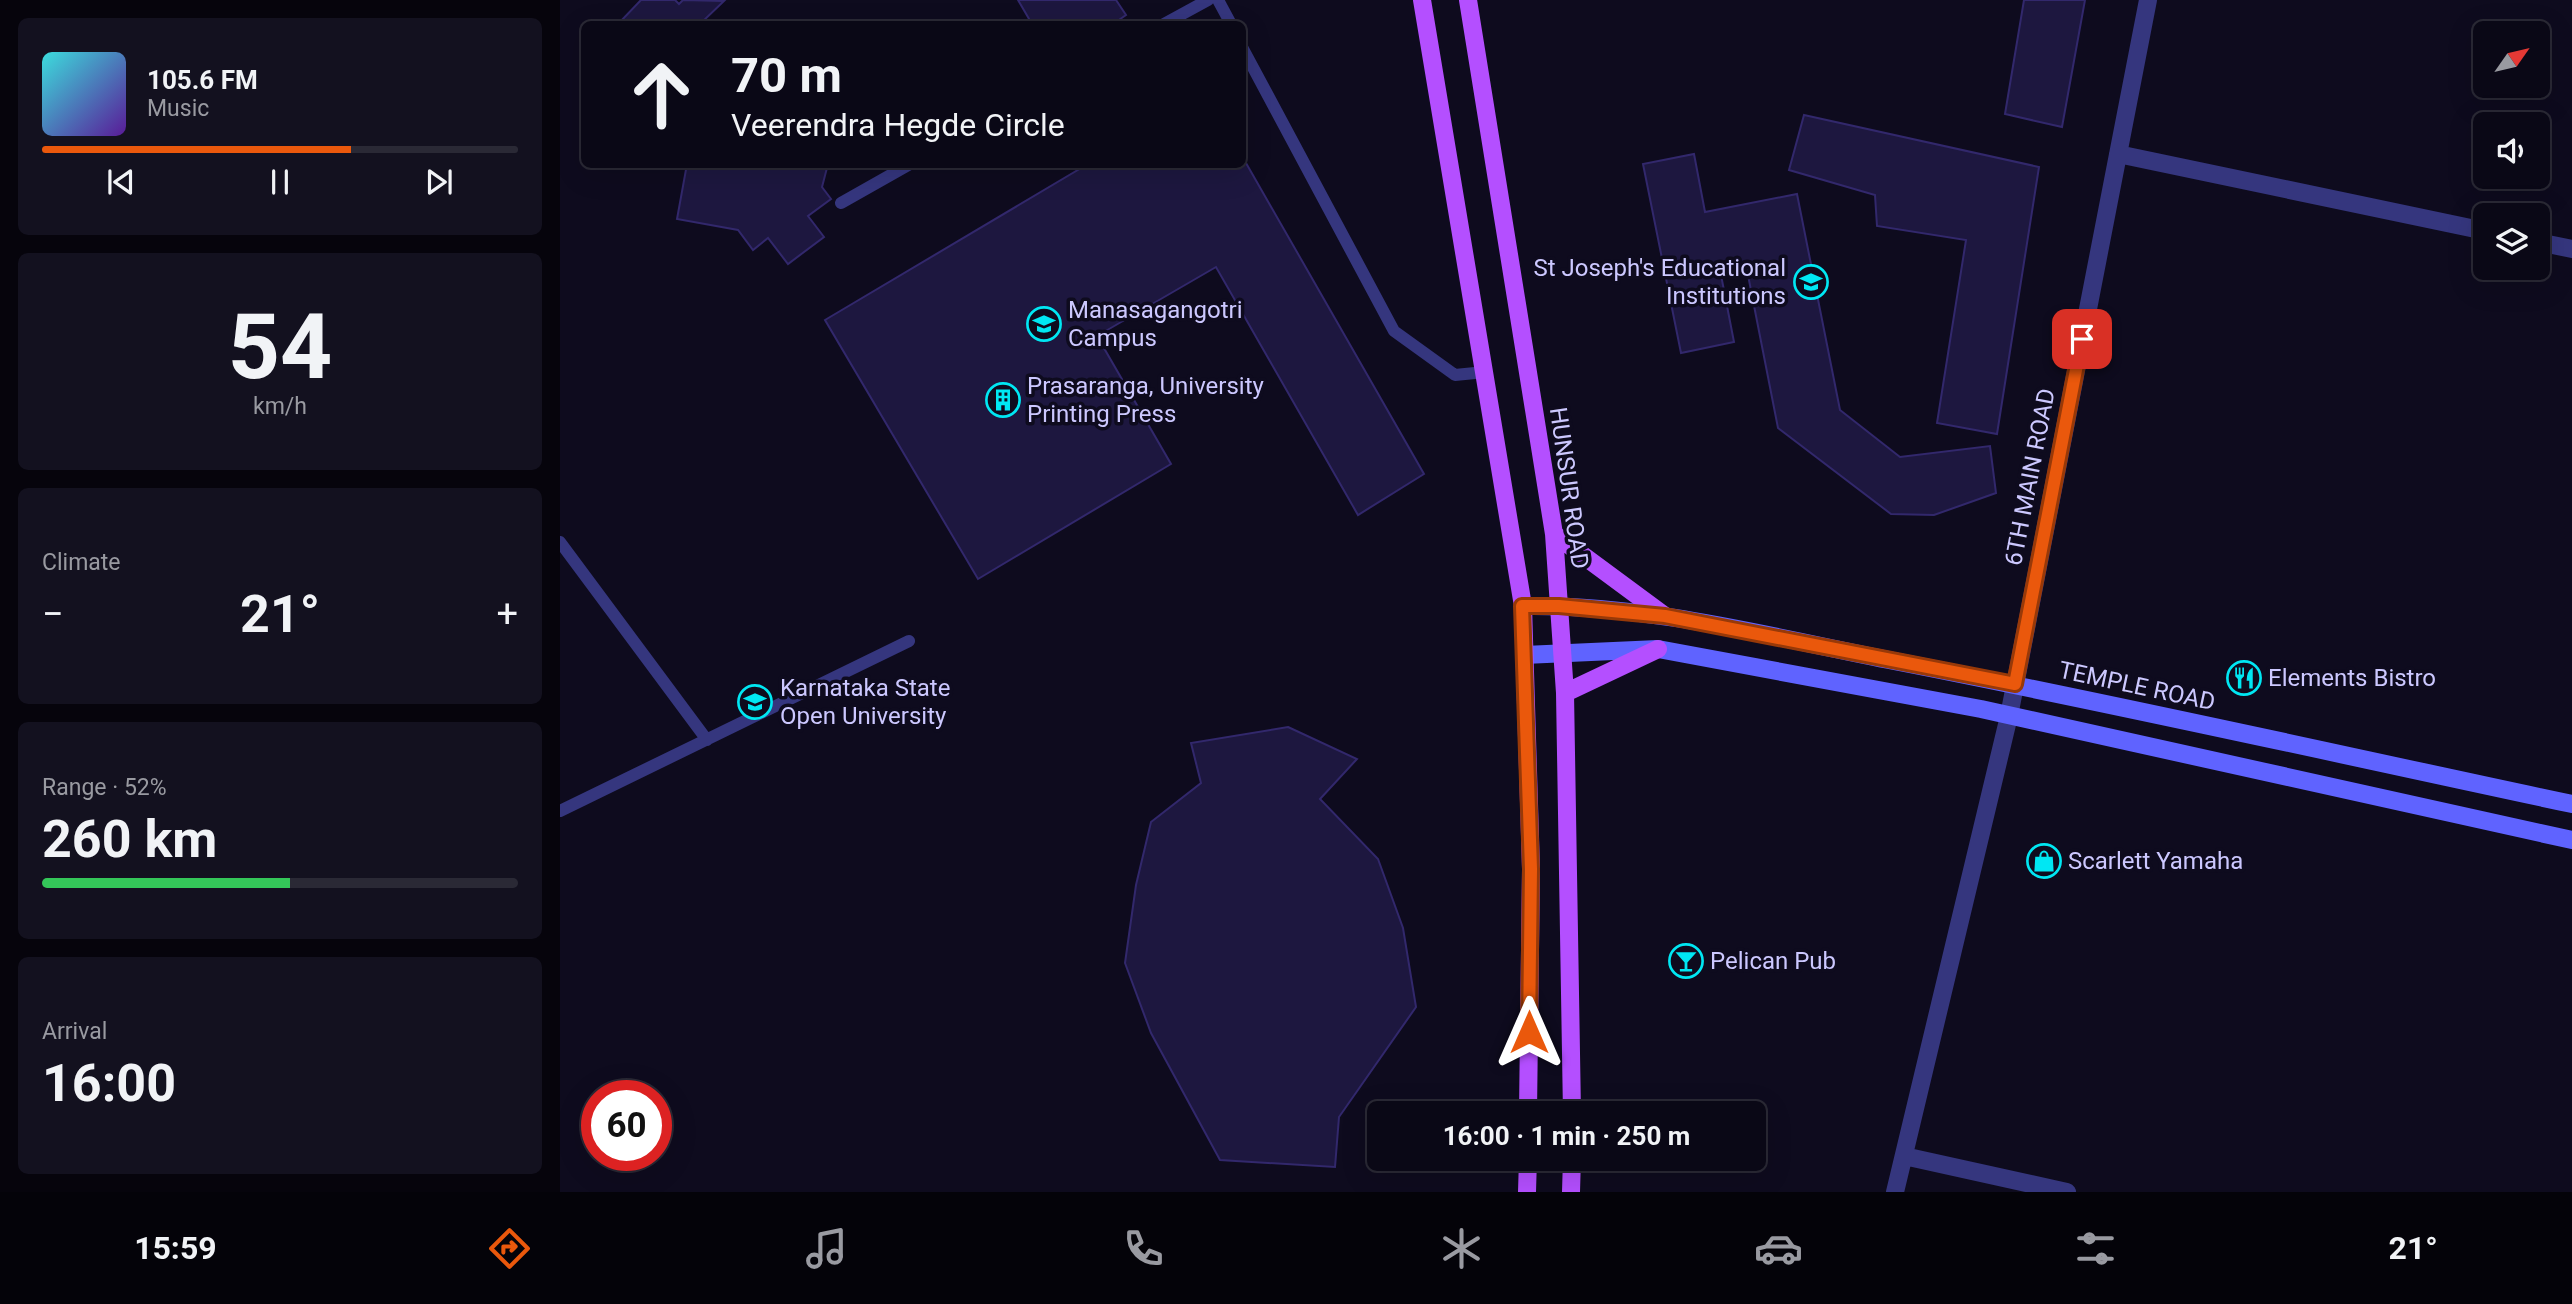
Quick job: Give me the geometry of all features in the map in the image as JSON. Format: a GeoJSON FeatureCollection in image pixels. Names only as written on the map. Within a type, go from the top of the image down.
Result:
{"type":"FeatureCollection","features":[{"type":"Feature","properties":{"kind":"main road"},"geometry":{"type":"LineString","coordinates":[[1422,0],[1522,606],[1531,869],[1528,1101]]}},
{"type":"Feature","properties":{"kind":"main road","name":"HUNSUR ROAD"},"geometry":{"type":"LineString","coordinates":[[1468,0],[1553,534],[1565,693],[1572,1101]]}},
{"type":"Feature","properties":{"kind":"main road"},"geometry":{"type":"LineString","coordinates":[[1553,534],[1665,616]]}},
{"type":"Feature","properties":{"kind":"main road"},"geometry":{"type":"LineString","coordinates":[[1565,693],[1658,649]]}},
{"type":"Feature","properties":{"kind":"main road"},"geometry":{"type":"LineString","coordinates":[[1527,1192],[1528,1171]]}},
{"type":"Feature","properties":{"kind":"main road"},"geometry":{"type":"LineString","coordinates":[[1571,1192],[1572,1171]]}},
{"type":"Feature","properties":{"kind":"street","name":"6TH MAIN ROAD"},"geometry":{"type":"LineString","coordinates":[[1895,1192],[2010,716],[2148,0]]}},
{"type":"Feature","properties":{"kind":"street"},"geometry":{"type":"LineString","coordinates":[[2119,153],[2473,228]]}},
{"type":"Feature","properties":{"kind":"street"},"geometry":{"type":"LineString","coordinates":[[2550,244],[2572,249]]}},
{"type":"Feature","properties":{"kind":"street","name":"TEMPLE ROAD"},"geometry":{"type":"LineString","coordinates":[[1522,606],[1559,606],[1665,616],[2015,684],[2572,804]]}},
{"type":"Feature","properties":{"kind":"street"},"geometry":{"type":"LineString","coordinates":[[1524,655],[1658,649],[2010,716],[2572,840]]}},
{"type":"Feature","properties":{"kind":"street"},"geometry":{"type":"LineString","coordinates":[[1904,1156],[2067,1192]]}},
{"type":"Feature","properties":{"kind":"lane"},"geometry":{"type":"LineString","coordinates":[[1170,21],[1208,0]]}},
{"type":"Feature","properties":{"kind":"lane"},"geometry":{"type":"LineString","coordinates":[[1218,0],[1229,21]]}},
{"type":"Feature","properties":{"kind":"lane"},"geometry":{"type":"LineString","coordinates":[[1246,54],[1394,331],[1455,375],[1485,372]]}},
{"type":"Feature","properties":{"kind":"lane"},"geometry":{"type":"LineString","coordinates":[[841,203],[903,168]]}},
{"type":"Feature","properties":{"kind":"lane"},"geometry":{"type":"LineString","coordinates":[[560,542],[707,740]]}},
{"type":"Feature","properties":{"kind":"lane"},"geometry":{"type":"LineString","coordinates":[[560,811],[909,641]]}},
{"type":"Feature","properties":{"kind":"building"},"geometry":{"type":"Polygon","coordinates":[[[641,0],[675,0],[679,4],[683,0],[724,1],[703,21],[621,21],[641,0]]]}},
{"type":"Feature","properties":{"kind":"building"},"geometry":{"type":"Polygon","coordinates":[[[1018,0],[1116,0],[1126,15],[1117,21],[1030,21],[1018,0]]]}},
{"type":"Feature","properties":{"kind":"building"},"geometry":{"type":"Polygon","coordinates":[[[2024,0],[2085,0],[2062,127],[2005,114],[2024,0]]]}},
{"type":"Feature","properties":{"kind":"building"},"geometry":{"type":"Polygon","coordinates":[[[1804,115],[2039,167],[1997,434],[1937,423],[1966,240],[1877,226],[1875,195],[1789,170],[1804,115]]]}},
{"type":"Feature","properties":{"kind":"building"},"geometry":{"type":"Polygon","coordinates":[[[1694,154],[1705,212],[1797,194],[1840,410],[1900,457],[1990,446],[1996,493],[1934,515],[1891,514],[1778,428],[1747,270],[1721,275],[1734,342],[1681,353],[1643,164],[1694,154]]]}},
{"type":"Feature","properties":{"kind":"building","name":"Prasaranga, University Printing Press"},"geometry":{"type":"Polygon","coordinates":[[[1246,163],[1424,474],[1358,515],[1216,267],[1097,336],[1171,464],[978,579],[825,320],[1081,168],[1246,168],[1246,163]]]}},
{"type":"Feature","properties":{"kind":"building"},"geometry":{"type":"Polygon","coordinates":[[[686,168],[827,168],[822,187],[831,199],[808,216],[824,237],[788,264],[768,238],[753,250],[738,230],[677,219],[686,168]]]}},
{"type":"Feature","properties":{"kind":"building"},"geometry":{"type":"Polygon","coordinates":[[[1288,727],[1357,759],[1320,799],[1378,859],[1403,928],[1416,1007],[1339,1117],[1335,1167],[1220,1160],[1151,1033],[1125,963],[1136,885],[1151,822],[1201,783],[1191,743],[1288,727]]]}},
{"type":"Feature","properties":{"kind":"place","name":"St Joseph's Educational Institutions"},"geometry":{"type":"Point","coordinates":[1811,282]}},
{"type":"Feature","properties":{"kind":"place","name":"Manasagangotri Campus"},"geometry":{"type":"Point","coordinates":[1044,324]}},
{"type":"Feature","properties":{"kind":"place","name":"Prasaranga, University Printing Press"},"geometry":{"type":"Point","coordinates":[1003,400]}},
{"type":"Feature","properties":{"kind":"place","name":"Elements Bistro"},"geometry":{"type":"Point","coordinates":[2244,678]}},
{"type":"Feature","properties":{"kind":"place","name":"Karnataka State Open University"},"geometry":{"type":"Point","coordinates":[755,702]}},
{"type":"Feature","properties":{"kind":"place","name":"Scarlett Yamaha"},"geometry":{"type":"Point","coordinates":[2044,861]}},
{"type":"Feature","properties":{"kind":"place","name":"Pelican Pub"},"geometry":{"type":"Point","coordinates":[1686,961]}},
{"type":"Feature","properties":{"kind":"route"},"geometry":{"type":"LineString","coordinates":[[1529,1032],[1531,869],[1522,606],[1559,606],[1665,616],[2015,684],[2082,339]]}}]}
